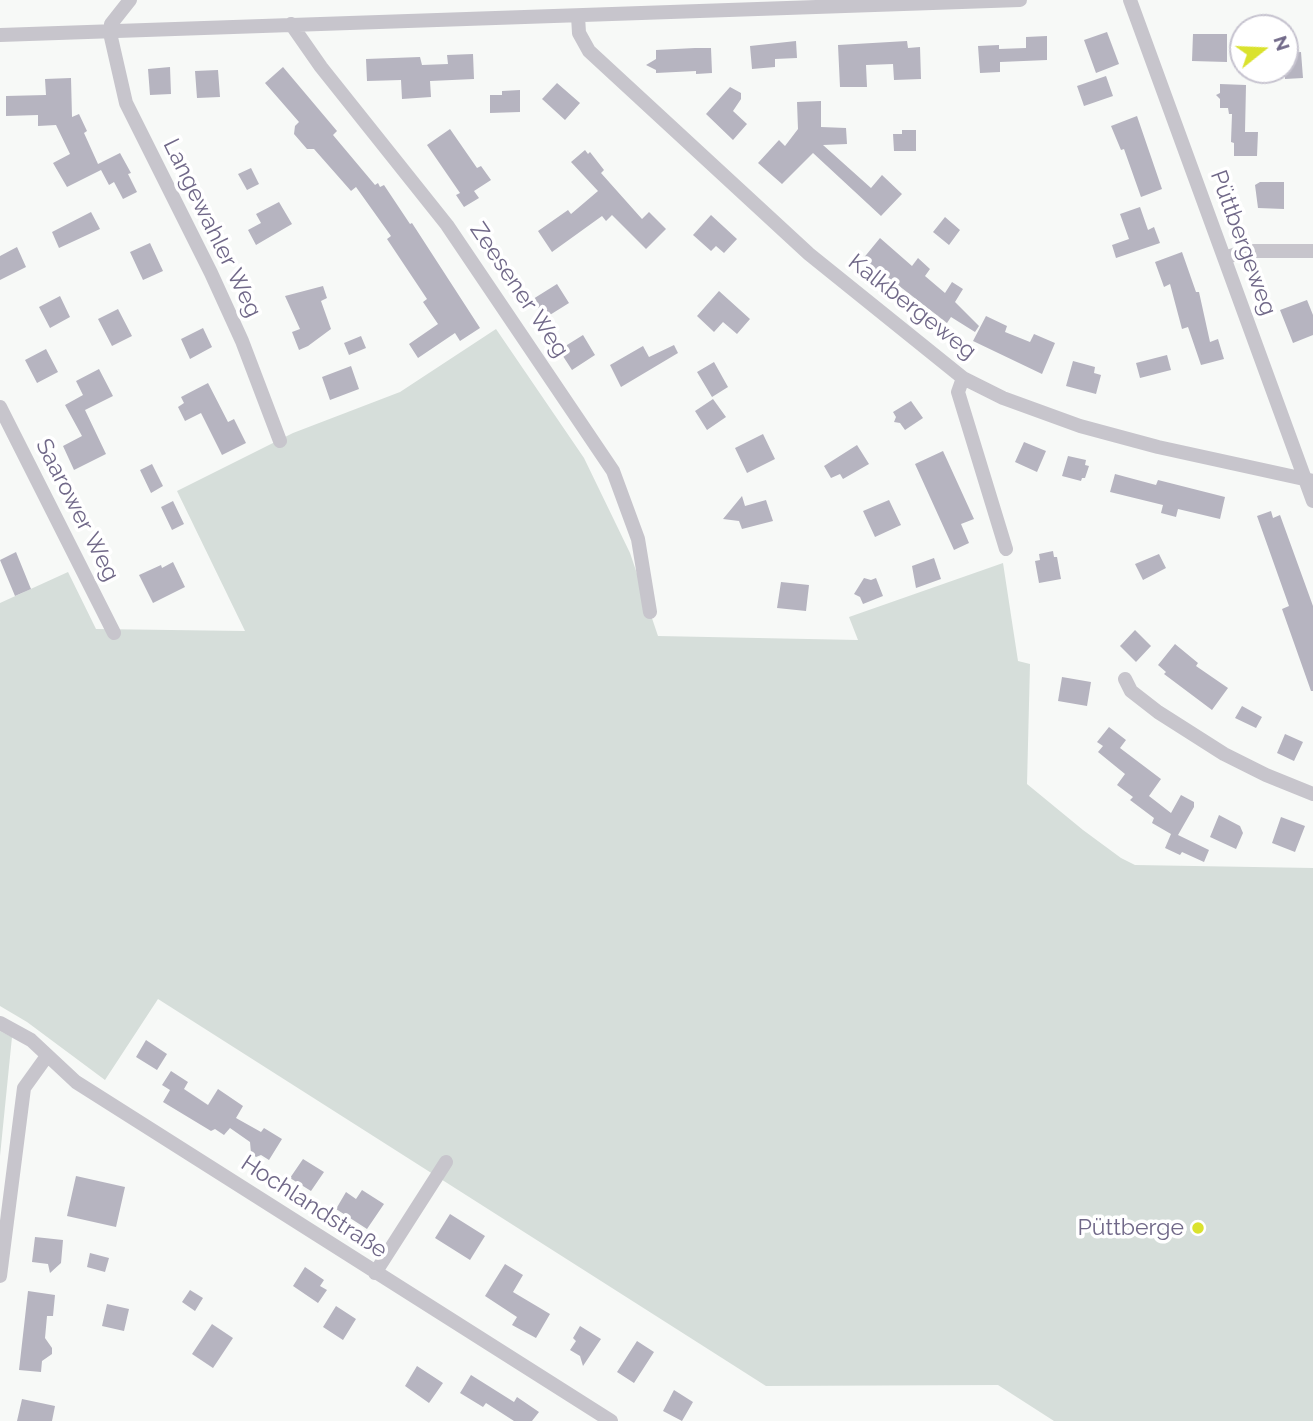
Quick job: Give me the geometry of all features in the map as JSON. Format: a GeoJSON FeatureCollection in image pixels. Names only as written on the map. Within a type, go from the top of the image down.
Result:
{"type":"FeatureCollection","features":[{"type":"Feature","properties":{"kind":"street"},"geometry":{"type":"LineString","coordinates":[[110,33],[111,24],[130,0]]}},
{"type":"Feature","properties":{"kind":"street"},"geometry":{"type":"LineString","coordinates":[[0,35],[1020,0]]}},
{"type":"Feature","properties":{"kind":"street","name":"Püttbergeweg"},"geometry":{"type":"LineString","coordinates":[[1130,0],[1309,480],[1313,501]]}},
{"type":"Feature","properties":{"kind":"street","name":"Kalkbergeweg"},"geometry":{"type":"LineString","coordinates":[[578,16],[579,33],[589,51],[809,254],[962,378],[1003,398],[1080,426],[1158,447],[1309,480]]}},
{"type":"Feature","properties":{"kind":"street","name":"Zeesener Weg"},"geometry":{"type":"LineString","coordinates":[[291,24],[321,67],[447,225],[613,471],[638,539],[650,612]]}},
{"type":"Feature","properties":{"kind":"street","name":"Langewahler Weg"},"geometry":{"type":"LineString","coordinates":[[110,33],[126,103],[211,273],[242,341],[281,441]]}},
{"type":"Feature","properties":{"kind":"street"},"geometry":{"type":"LineString","coordinates":[[1225,258],[1244,251],[1313,251]]}},
{"type":"Feature","properties":{"kind":"street"},"geometry":{"type":"LineString","coordinates":[[962,378],[958,392],[1006,549]]}},
{"type":"Feature","properties":{"kind":"street","name":"Saarower Weg"},"geometry":{"type":"LineString","coordinates":[[0,407],[114,633]]}},
{"type":"Feature","properties":{"kind":"street"},"geometry":{"type":"LineString","coordinates":[[1125,678],[1131,691],[1178,726],[1246,765],[1313,794]]}},
{"type":"Feature","properties":{"kind":"street","name":"Hochlandstraße"},"geometry":{"type":"LineString","coordinates":[[0,1023],[31,1040],[76,1083],[611,1421]]}},
{"type":"Feature","properties":{"kind":"street"},"geometry":{"type":"LineString","coordinates":[[0,1276],[24,1088],[47,1056]]}},
{"type":"Feature","properties":{"kind":"street"},"geometry":{"type":"LineString","coordinates":[[375,1273],[446,1162]]}},
{"type":"Feature","properties":{"kind":"shaded area","name":"Püttberge"},"geometry":{"type":"Polygon","coordinates":[[[496,329],[584,458],[630,553],[658,636],[858,640],[849,617],[1003,563],[1018,661],[1030,664],[1027,784],[1083,830],[1135,865],[1313,868],[1313,1421],[1054,1421],[998,1385],[766,1386],[158,999],[105,1080],[27,1022],[0,1006],[0,603],[68,572],[96,629],[245,631],[177,491],[293,433],[400,392],[496,329]]]}},
{"type":"Feature","properties":{"kind":"shaded area"},"geometry":{"type":"Polygon","coordinates":[[[0,1031],[12,1037],[0,1156],[0,1031]]]}},
{"type":"Feature","properties":{"kind":"building"},"geometry":{"type":"Polygon","coordinates":[[[1107,32],[1119,64],[1096,73],[1084,40],[1107,32]]]}},
{"type":"Feature","properties":{"kind":"building"},"geometry":{"type":"Polygon","coordinates":[[[1193,34],[1227,34],[1227,62],[1192,61],[1193,34]]]}},
{"type":"Feature","properties":{"kind":"building"},"geometry":{"type":"Polygon","coordinates":[[[1047,36],[1047,60],[1000,62],[1000,72],[980,73],[978,46],[999,45],[999,49],[1026,48],[1026,37],[1047,36]]]}},
{"type":"Feature","properties":{"kind":"building"},"geometry":{"type":"Polygon","coordinates":[[[796,41],[797,58],[775,59],[775,67],[752,69],[750,46],[796,41]]]}},
{"type":"Feature","properties":{"kind":"building"},"geometry":{"type":"Polygon","coordinates":[[[907,41],[908,48],[920,47],[921,79],[894,80],[893,64],[866,65],[867,87],[840,87],[838,45],[907,41]]]}},
{"type":"Feature","properties":{"kind":"building"},"geometry":{"type":"Polygon","coordinates":[[[711,48],[712,73],[656,73],[656,70],[646,65],[656,59],[656,50],[711,48]]]}},
{"type":"Feature","properties":{"kind":"building"},"geometry":{"type":"Polygon","coordinates":[[[1301,52],[1303,78],[1299,78],[1301,52]]]}},
{"type":"Feature","properties":{"kind":"building"},"geometry":{"type":"Polygon","coordinates":[[[473,54],[474,79],[430,81],[431,97],[402,99],[401,80],[367,81],[366,59],[420,57],[422,65],[448,64],[447,55],[473,54]]]}},
{"type":"Feature","properties":{"kind":"building"},"geometry":{"type":"Polygon","coordinates":[[[170,67],[171,94],[150,95],[148,69],[170,67]]]}},
{"type":"Feature","properties":{"kind":"building"},"geometry":{"type":"Polygon","coordinates":[[[283,67],[337,131],[333,135],[375,185],[384,185],[480,328],[460,341],[455,333],[418,358],[409,344],[438,324],[423,302],[427,299],[387,239],[391,236],[356,187],[351,191],[314,149],[307,149],[294,134],[295,126],[299,122],[265,83],[283,67]]]}},
{"type":"Feature","properties":{"kind":"building"},"geometry":{"type":"Polygon","coordinates":[[[218,70],[220,97],[197,98],[195,71],[218,70]]]}},
{"type":"Feature","properties":{"kind":"building"},"geometry":{"type":"Polygon","coordinates":[[[1106,76],[1113,96],[1084,106],[1077,86],[1106,76]]]}},
{"type":"Feature","properties":{"kind":"building"},"geometry":{"type":"Polygon","coordinates":[[[71,78],[72,117],[79,114],[98,164],[120,153],[137,192],[123,199],[114,182],[109,185],[101,170],[67,187],[53,163],[70,154],[56,125],[38,126],[38,115],[6,116],[6,96],[46,95],[45,79],[71,78]]]}},
{"type":"Feature","properties":{"kind":"building"},"geometry":{"type":"Polygon","coordinates":[[[557,83],[580,103],[565,120],[542,99],[557,83]]]}},
{"type":"Feature","properties":{"kind":"building"},"geometry":{"type":"Polygon","coordinates":[[[1220,84],[1246,85],[1245,132],[1258,132],[1257,156],[1234,156],[1234,143],[1231,142],[1232,114],[1229,114],[1228,108],[1220,108],[1220,99],[1216,95],[1220,93],[1220,84]]]}},
{"type":"Feature","properties":{"kind":"building"},"geometry":{"type":"Polygon","coordinates":[[[730,87],[741,93],[741,99],[733,111],[747,124],[733,140],[706,114],[730,87]]]}},
{"type":"Feature","properties":{"kind":"building"},"geometry":{"type":"Polygon","coordinates":[[[520,90],[520,112],[490,113],[490,95],[520,90]]]}},
{"type":"Feature","properties":{"kind":"building"},"geometry":{"type":"Polygon","coordinates":[[[821,101],[821,127],[846,128],[847,144],[823,145],[871,188],[882,175],[902,194],[881,216],[813,153],[782,184],[758,163],[779,140],[785,146],[798,129],[797,102],[821,101]]]}},
{"type":"Feature","properties":{"kind":"building"},"geometry":{"type":"Polygon","coordinates":[[[1137,116],[1162,189],[1141,197],[1124,149],[1121,150],[1111,126],[1137,116]]]}},
{"type":"Feature","properties":{"kind":"building"},"geometry":{"type":"Polygon","coordinates":[[[450,129],[477,168],[481,166],[491,180],[474,191],[479,198],[464,207],[456,195],[460,193],[427,145],[450,129]]]}},
{"type":"Feature","properties":{"kind":"building"},"geometry":{"type":"Polygon","coordinates":[[[902,130],[916,130],[916,151],[894,151],[893,134],[902,134],[902,130]]]}},
{"type":"Feature","properties":{"kind":"building"},"geometry":{"type":"Polygon","coordinates":[[[585,150],[588,154],[590,152],[604,170],[601,173],[642,219],[649,212],[666,229],[646,249],[612,215],[606,221],[602,216],[552,252],[538,231],[568,210],[571,214],[598,191],[571,162],[585,150]]]}},
{"type":"Feature","properties":{"kind":"building"},"geometry":{"type":"Polygon","coordinates":[[[251,168],[259,184],[247,190],[238,174],[251,168]]]}},
{"type":"Feature","properties":{"kind":"building"},"geometry":{"type":"Polygon","coordinates":[[[1260,182],[1284,182],[1284,209],[1258,208],[1255,185],[1260,182]]]}},
{"type":"Feature","properties":{"kind":"building"},"geometry":{"type":"Polygon","coordinates":[[[279,202],[292,224],[256,245],[248,230],[261,223],[256,214],[279,202]]]}},
{"type":"Feature","properties":{"kind":"building"},"geometry":{"type":"Polygon","coordinates":[[[1140,207],[1148,230],[1154,227],[1160,243],[1116,258],[1112,245],[1129,239],[1120,214],[1140,207]]]}},
{"type":"Feature","properties":{"kind":"building"},"geometry":{"type":"Polygon","coordinates":[[[91,212],[100,229],[59,248],[52,232],[91,212]]]}},
{"type":"Feature","properties":{"kind":"building"},"geometry":{"type":"Polygon","coordinates":[[[711,215],[737,239],[724,253],[716,246],[711,251],[693,235],[711,215]]]}},
{"type":"Feature","properties":{"kind":"building"},"geometry":{"type":"Polygon","coordinates":[[[945,217],[960,230],[949,245],[933,232],[945,217]]]}},
{"type":"Feature","properties":{"kind":"building"},"geometry":{"type":"Polygon","coordinates":[[[880,238],[912,266],[918,258],[930,269],[925,276],[945,293],[952,282],[963,289],[955,302],[979,326],[975,332],[951,317],[947,323],[885,275],[882,278],[862,260],[880,238]]]}},
{"type":"Feature","properties":{"kind":"building"},"geometry":{"type":"Polygon","coordinates":[[[150,243],[163,271],[143,280],[130,252],[150,243]]]}},
{"type":"Feature","properties":{"kind":"building"},"geometry":{"type":"Polygon","coordinates":[[[17,247],[26,267],[0,280],[0,256],[17,247]]]}},
{"type":"Feature","properties":{"kind":"building"},"geometry":{"type":"Polygon","coordinates":[[[1182,252],[1196,292],[1199,292],[1210,342],[1218,339],[1224,359],[1201,365],[1188,327],[1182,329],[1170,284],[1164,287],[1155,262],[1182,252]]]}},
{"type":"Feature","properties":{"kind":"building"},"geometry":{"type":"Polygon","coordinates":[[[557,284],[569,303],[545,318],[533,299],[557,284]]]}},
{"type":"Feature","properties":{"kind":"building"},"geometry":{"type":"Polygon","coordinates":[[[323,286],[327,298],[321,301],[331,329],[299,350],[292,332],[300,329],[285,296],[323,286]]]}},
{"type":"Feature","properties":{"kind":"building"},"geometry":{"type":"Polygon","coordinates":[[[719,291],[750,319],[737,334],[723,322],[714,332],[697,316],[719,291]]]}},
{"type":"Feature","properties":{"kind":"building"},"geometry":{"type":"Polygon","coordinates":[[[60,296],[70,317],[50,328],[39,307],[60,296]]]}},
{"type":"Feature","properties":{"kind":"building"},"geometry":{"type":"Polygon","coordinates":[[[1307,300],[1313,315],[1313,335],[1293,343],[1280,310],[1307,300]]]}},
{"type":"Feature","properties":{"kind":"building"},"geometry":{"type":"Polygon","coordinates":[[[118,309],[132,336],[112,346],[98,319],[118,309]]]}},
{"type":"Feature","properties":{"kind":"building"},"geometry":{"type":"Polygon","coordinates":[[[986,316],[1007,326],[1005,332],[1030,342],[1034,334],[1055,343],[1042,374],[973,341],[986,316]]]}},
{"type":"Feature","properties":{"kind":"building"},"geometry":{"type":"Polygon","coordinates":[[[203,328],[212,347],[190,359],[181,339],[203,328]]]}},
{"type":"Feature","properties":{"kind":"building"},"geometry":{"type":"Polygon","coordinates":[[[583,335],[595,355],[572,370],[559,350],[583,335]]]}},
{"type":"Feature","properties":{"kind":"building"},"geometry":{"type":"Polygon","coordinates":[[[361,336],[366,348],[349,355],[344,343],[361,336]]]}},
{"type":"Feature","properties":{"kind":"building"},"geometry":{"type":"Polygon","coordinates":[[[674,345],[678,353],[621,387],[610,365],[643,346],[649,357],[674,345]]]}},
{"type":"Feature","properties":{"kind":"building"},"geometry":{"type":"Polygon","coordinates":[[[46,349],[58,372],[37,383],[25,360],[46,349]]]}},
{"type":"Feature","properties":{"kind":"building"},"geometry":{"type":"Polygon","coordinates":[[[1167,355],[1171,370],[1140,378],[1136,363],[1167,355]]]}},
{"type":"Feature","properties":{"kind":"building"},"geometry":{"type":"Polygon","coordinates":[[[1073,361],[1095,367],[1094,373],[1101,375],[1096,394],[1066,386],[1073,361]]]}},
{"type":"Feature","properties":{"kind":"building"},"geometry":{"type":"Polygon","coordinates":[[[714,362],[728,387],[712,397],[697,372],[714,362]]]}},
{"type":"Feature","properties":{"kind":"building"},"geometry":{"type":"Polygon","coordinates":[[[351,366],[359,389],[330,400],[322,377],[351,366]]]}},
{"type":"Feature","properties":{"kind":"building"},"geometry":{"type":"Polygon","coordinates":[[[99,369],[113,396],[85,410],[106,454],[74,470],[63,446],[82,436],[65,405],[83,395],[76,381],[99,369]]]}},
{"type":"Feature","properties":{"kind":"building"},"geometry":{"type":"Polygon","coordinates":[[[208,383],[228,422],[234,419],[246,443],[222,455],[201,413],[185,421],[178,407],[184,403],[181,397],[208,383]]]}},
{"type":"Feature","properties":{"kind":"building"},"geometry":{"type":"Polygon","coordinates":[[[713,399],[726,417],[707,430],[695,411],[713,399]]]}},
{"type":"Feature","properties":{"kind":"building"},"geometry":{"type":"Polygon","coordinates":[[[911,401],[923,418],[905,430],[900,423],[894,422],[896,417],[893,412],[911,401]]]}},
{"type":"Feature","properties":{"kind":"building"},"geometry":{"type":"Polygon","coordinates":[[[763,434],[775,459],[747,473],[735,448],[763,434]]]}},
{"type":"Feature","properties":{"kind":"building"},"geometry":{"type":"Polygon","coordinates":[[[1024,442],[1046,451],[1037,472],[1015,462],[1024,442]]]}},
{"type":"Feature","properties":{"kind":"building"},"geometry":{"type":"Polygon","coordinates":[[[857,445],[869,464],[843,479],[840,474],[831,478],[824,466],[857,445]]]}},
{"type":"Feature","properties":{"kind":"building"},"geometry":{"type":"Polygon","coordinates":[[[943,451],[974,519],[961,524],[969,543],[954,550],[915,464],[943,451]]]}},
{"type":"Feature","properties":{"kind":"building"},"geometry":{"type":"Polygon","coordinates":[[[1068,456],[1086,460],[1085,465],[1089,466],[1085,478],[1081,481],[1062,476],[1068,456]]]}},
{"type":"Feature","properties":{"kind":"building"},"geometry":{"type":"Polygon","coordinates":[[[152,464],[163,486],[151,493],[140,470],[152,464]]]}},
{"type":"Feature","properties":{"kind":"building"},"geometry":{"type":"Polygon","coordinates":[[[1115,474],[1156,485],[1158,480],[1225,497],[1220,519],[1178,509],[1176,517],[1161,513],[1163,505],[1110,492],[1115,474]]]}},
{"type":"Feature","properties":{"kind":"building"},"geometry":{"type":"Polygon","coordinates":[[[742,496],[745,506],[766,500],[773,521],[742,529],[739,521],[723,519],[742,496]]]}},
{"type":"Feature","properties":{"kind":"building"},"geometry":{"type":"Polygon","coordinates":[[[889,500],[901,525],[875,537],[863,511],[889,500]]]}},
{"type":"Feature","properties":{"kind":"building"},"geometry":{"type":"Polygon","coordinates":[[[173,501],[184,524],[172,530],[161,507],[173,501]]]}},
{"type":"Feature","properties":{"kind":"building"},"geometry":{"type":"Polygon","coordinates":[[[1271,511],[1273,518],[1280,515],[1313,606],[1313,691],[1282,609],[1289,606],[1257,516],[1271,511]]]}},
{"type":"Feature","properties":{"kind":"building"},"geometry":{"type":"Polygon","coordinates":[[[1053,551],[1054,557],[1057,557],[1061,579],[1039,583],[1035,561],[1040,560],[1039,554],[1053,551]]]}},
{"type":"Feature","properties":{"kind":"building"},"geometry":{"type":"Polygon","coordinates":[[[16,552],[31,589],[15,596],[0,560],[16,552]]]}},
{"type":"Feature","properties":{"kind":"building"},"geometry":{"type":"Polygon","coordinates":[[[1159,554],[1166,568],[1143,580],[1135,564],[1159,554]]]}},
{"type":"Feature","properties":{"kind":"building"},"geometry":{"type":"Polygon","coordinates":[[[934,558],[941,579],[916,588],[912,566],[934,558]]]}},
{"type":"Feature","properties":{"kind":"building"},"geometry":{"type":"Polygon","coordinates":[[[173,562],[185,587],[153,603],[139,575],[173,562]]]}},
{"type":"Feature","properties":{"kind":"building"},"geometry":{"type":"Polygon","coordinates":[[[864,578],[876,578],[883,596],[863,604],[860,597],[854,594],[864,578]]]}},
{"type":"Feature","properties":{"kind":"building"},"geometry":{"type":"Polygon","coordinates":[[[781,582],[809,585],[806,611],[777,608],[781,582]]]}},
{"type":"Feature","properties":{"kind":"building"},"geometry":{"type":"Polygon","coordinates":[[[1135,630],[1151,646],[1136,662],[1120,646],[1135,630]]]}},
{"type":"Feature","properties":{"kind":"building"},"geometry":{"type":"Polygon","coordinates":[[[1175,644],[1198,663],[1196,666],[1228,688],[1212,710],[1164,674],[1166,672],[1158,665],[1175,644]]]}},
{"type":"Feature","properties":{"kind":"building"},"geometry":{"type":"Polygon","coordinates":[[[1062,677],[1091,682],[1087,706],[1058,701],[1062,677]]]}},
{"type":"Feature","properties":{"kind":"building"},"geometry":{"type":"Polygon","coordinates":[[[1242,706],[1262,717],[1256,728],[1235,718],[1242,706]]]}},
{"type":"Feature","properties":{"kind":"building"},"geometry":{"type":"Polygon","coordinates":[[[1109,727],[1126,740],[1120,748],[1161,779],[1149,796],[1171,813],[1181,795],[1194,802],[1194,807],[1178,835],[1209,850],[1204,862],[1165,848],[1171,834],[1152,823],[1154,818],[1130,800],[1133,797],[1117,785],[1125,774],[1098,752],[1103,746],[1097,742],[1109,727]]]}},
{"type":"Feature","properties":{"kind":"building"},"geometry":{"type":"Polygon","coordinates":[[[1285,734],[1303,742],[1294,761],[1277,753],[1285,734]]]}},
{"type":"Feature","properties":{"kind":"building"},"geometry":{"type":"Polygon","coordinates":[[[1219,815],[1240,826],[1243,833],[1236,849],[1210,837],[1219,815]]]}},
{"type":"Feature","properties":{"kind":"building"},"geometry":{"type":"Polygon","coordinates":[[[1281,817],[1305,826],[1295,852],[1272,843],[1281,817]]]}},
{"type":"Feature","properties":{"kind":"building"},"geometry":{"type":"Polygon","coordinates":[[[146,1040],[167,1054],[157,1070],[136,1057],[146,1040]]]}},
{"type":"Feature","properties":{"kind":"building"},"geometry":{"type":"Polygon","coordinates":[[[171,1071],[188,1082],[184,1089],[208,1105],[218,1089],[243,1106],[236,1118],[261,1132],[264,1128],[282,1139],[269,1160],[251,1153],[250,1142],[230,1128],[224,1135],[215,1129],[211,1131],[163,1102],[170,1090],[162,1085],[171,1071]]]}},
{"type":"Feature","properties":{"kind":"building"},"geometry":{"type":"Polygon","coordinates":[[[303,1159],[324,1172],[311,1191],[290,1178],[303,1159]]]}},
{"type":"Feature","properties":{"kind":"building"},"geometry":{"type":"Polygon","coordinates":[[[76,1176],[125,1187],[116,1227],[67,1216],[76,1176]]]}},
{"type":"Feature","properties":{"kind":"building"},"geometry":{"type":"Polygon","coordinates":[[[362,1190],[384,1204],[367,1229],[336,1209],[346,1192],[356,1199],[362,1190]]]}},
{"type":"Feature","properties":{"kind":"building"},"geometry":{"type":"Polygon","coordinates":[[[450,1214],[485,1236],[470,1260],[435,1238],[450,1214]]]}},
{"type":"Feature","properties":{"kind":"building"},"geometry":{"type":"Polygon","coordinates":[[[35,1237],[63,1240],[61,1263],[50,1273],[48,1264],[32,1262],[35,1237]]]}},
{"type":"Feature","properties":{"kind":"building"},"geometry":{"type":"Polygon","coordinates":[[[90,1253],[109,1258],[105,1272],[87,1267],[90,1253]]]}},
{"type":"Feature","properties":{"kind":"building"},"geometry":{"type":"Polygon","coordinates":[[[505,1264],[523,1275],[513,1292],[550,1314],[536,1338],[512,1325],[517,1317],[485,1296],[505,1264]]]}},
{"type":"Feature","properties":{"kind":"building"},"geometry":{"type":"Polygon","coordinates":[[[305,1267],[324,1280],[320,1286],[327,1290],[318,1303],[293,1286],[305,1267]]]}},
{"type":"Feature","properties":{"kind":"building"},"geometry":{"type":"Polygon","coordinates":[[[190,1290],[203,1298],[195,1311],[182,1302],[190,1290]]]}},
{"type":"Feature","properties":{"kind":"building"},"geometry":{"type":"Polygon","coordinates":[[[28,1291],[55,1295],[53,1316],[47,1316],[45,1338],[52,1348],[52,1354],[42,1361],[41,1372],[19,1370],[28,1291]]]}},
{"type":"Feature","properties":{"kind":"building"},"geometry":{"type":"Polygon","coordinates":[[[107,1304],[129,1309],[124,1331],[102,1326],[107,1304]]]}},
{"type":"Feature","properties":{"kind":"building"},"geometry":{"type":"Polygon","coordinates":[[[336,1306],[356,1319],[343,1340],[323,1327],[336,1306]]]}},
{"type":"Feature","properties":{"kind":"building"},"geometry":{"type":"Polygon","coordinates":[[[212,1324],[233,1338],[213,1368],[192,1354],[212,1324]]]}},
{"type":"Feature","properties":{"kind":"building"},"geometry":{"type":"Polygon","coordinates":[[[580,1326],[601,1339],[583,1366],[580,1356],[570,1350],[580,1326]]]}},
{"type":"Feature","properties":{"kind":"building"},"geometry":{"type":"Polygon","coordinates":[[[637,1341],[654,1352],[634,1383],[617,1372],[637,1341]]]}},
{"type":"Feature","properties":{"kind":"building"},"geometry":{"type":"Polygon","coordinates":[[[417,1366],[443,1383],[429,1403],[405,1386],[417,1366]]]}},
{"type":"Feature","properties":{"kind":"building"},"geometry":{"type":"Polygon","coordinates":[[[471,1375],[514,1402],[517,1397],[539,1412],[532,1421],[514,1421],[486,1403],[483,1407],[460,1393],[471,1375]]]}},
{"type":"Feature","properties":{"kind":"building"},"geometry":{"type":"Polygon","coordinates":[[[674,1390],[693,1402],[682,1421],[663,1411],[674,1390]]]}},
{"type":"Feature","properties":{"kind":"building"},"geometry":{"type":"Polygon","coordinates":[[[22,1399],[55,1406],[52,1421],[17,1421],[22,1399]]]}},
{"type":"Feature","properties":{"kind":"place","name":"Püttberge"},"geometry":{"type":"Point","coordinates":[1198,1228]}}]}
